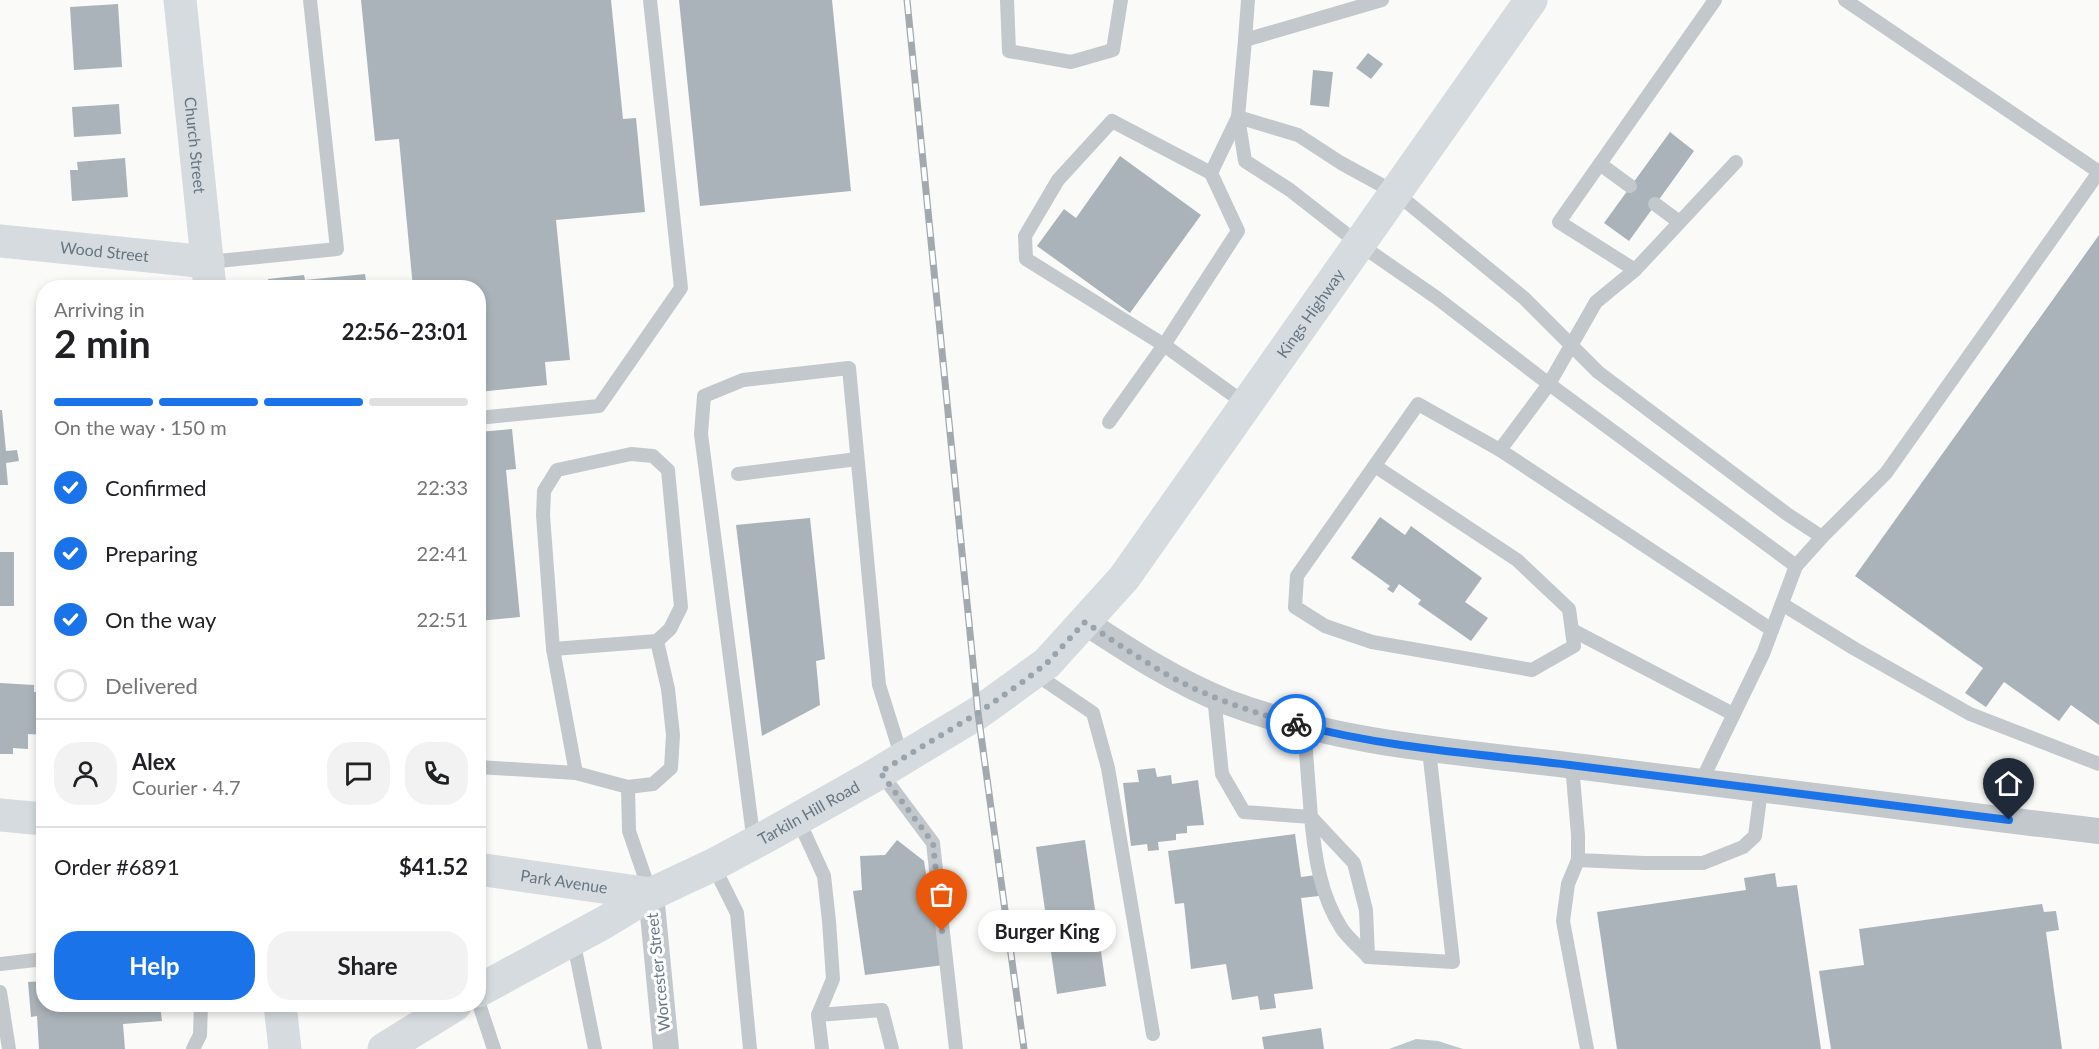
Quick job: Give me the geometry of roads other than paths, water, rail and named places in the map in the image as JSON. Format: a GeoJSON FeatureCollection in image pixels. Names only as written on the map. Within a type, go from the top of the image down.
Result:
{"type":"FeatureCollection","features":[{"type":"Feature","properties":{"kind":"main road","name":"Church Street"},"geometry":{"type":"LineString","coordinates":[[180,0],[209,275]]}},
{"type":"Feature","properties":{"kind":"main road","name":"Kings Highway"},"geometry":{"type":"LineString","coordinates":[[1085,622],[1124,578],[1531,0]]}},
{"type":"Feature","properties":{"kind":"main road","name":"Wood Street"},"geometry":{"type":"LineString","coordinates":[[0,241],[209,275]]}},
{"type":"Feature","properties":{"kind":"main road","name":"Tarkiln Hill Road"},"geometry":{"type":"LineString","coordinates":[[486,987],[651,894],[713,865],[798,819],[978,713],[1047,663],[1085,622]]}},
{"type":"Feature","properties":{"kind":"main road"},"geometry":{"type":"LineString","coordinates":[[0,815],[36,818]]}},
{"type":"Feature","properties":{"kind":"main road","name":"Park Avenue"},"geometry":{"type":"LineString","coordinates":[[486,870],[651,894]]}},
{"type":"Feature","properties":{"kind":"main road"},"geometry":{"type":"LineString","coordinates":[[281,1012],[285,1049]]}},
{"type":"Feature","properties":{"kind":"main road"},"geometry":{"type":"LineString","coordinates":[[384,1049],[444,1012]]}},
{"type":"Feature","properties":{"kind":"street"},"geometry":{"type":"LineString","coordinates":[[1085,622],[1177,680],[1276,718],[1328,733],[1429,750],[1572,765],[2099,831]]}},
{"type":"Feature","properties":{"kind":"street","name":"Worcester Street"},"geometry":{"type":"LineString","coordinates":[[651,894],[666,1049]]}},
{"type":"Feature","properties":{"kind":"lane"},"geometry":{"type":"LineString","coordinates":[[209,275],[337,249],[310,0]]}},
{"type":"Feature","properties":{"kind":"lane"},"geometry":{"type":"LineString","coordinates":[[486,417],[599,406],[681,288],[650,0]]}},
{"type":"Feature","properties":{"kind":"lane"},"geometry":{"type":"LineString","coordinates":[[1007,0],[1010,51],[1071,62],[1113,50],[1121,0]]}},
{"type":"Feature","properties":{"kind":"lane"},"geometry":{"type":"LineString","coordinates":[[1248,0],[1238,117],[1245,161],[1290,190],[1359,244],[1437,297],[1549,384],[1796,566]]}},
{"type":"Feature","properties":{"kind":"lane"},"geometry":{"type":"LineString","coordinates":[[1245,40],[1382,0]]}},
{"type":"Feature","properties":{"kind":"lane"},"geometry":{"type":"LineString","coordinates":[[1635,270],[1559,222],[1715,0]]}},
{"type":"Feature","properties":{"kind":"lane"},"geometry":{"type":"LineString","coordinates":[[1701,782],[1763,654],[1796,566],[1886,473],[2099,172],[1845,0]]}},
{"type":"Feature","properties":{"kind":"lane"},"geometry":{"type":"LineString","coordinates":[[1238,117],[1298,135],[1341,164],[1395,193],[1524,298],[1598,372],[1822,537]]}},
{"type":"Feature","properties":{"kind":"lane"},"geometry":{"type":"LineString","coordinates":[[1211,173],[1238,117]]}},
{"type":"Feature","properties":{"kind":"lane"},"geometry":{"type":"LineString","coordinates":[[1109,422],[1164,345],[1238,231],[1211,173],[1112,121],[1058,180],[1025,236],[1026,260],[1164,345],[1247,405]]}},
{"type":"Feature","properties":{"kind":"lane"},"geometry":{"type":"LineString","coordinates":[[1500,450],[1549,384],[1596,302],[1635,270],[1673,230],[1678,221],[1736,162]]}},
{"type":"Feature","properties":{"kind":"lane"},"geometry":{"type":"LineString","coordinates":[[1600,164],[1630,186]]}},
{"type":"Feature","properties":{"kind":"lane"},"geometry":{"type":"LineString","coordinates":[[1655,204],[1678,221]]}},
{"type":"Feature","properties":{"kind":"lane"},"geometry":{"type":"LineString","coordinates":[[754,843],[701,434],[704,396],[743,380],[849,368],[879,685],[891,765],[933,843],[956,1049]]}},
{"type":"Feature","properties":{"kind":"lane"},"geometry":{"type":"LineString","coordinates":[[1375,466],[1517,560],[1569,609],[1574,646],[1532,670],[1372,642],[1325,626],[1295,607],[1297,576],[1418,404],[1500,450],[1772,630]]}},
{"type":"Feature","properties":{"kind":"lane"},"geometry":{"type":"LineString","coordinates":[[553,649],[657,641],[670,629],[681,607],[668,470],[653,456],[631,453],[557,470],[544,491],[543,515],[553,649],[576,773]]}},
{"type":"Feature","properties":{"kind":"lane"},"geometry":{"type":"LineString","coordinates":[[738,474],[857,459]]}},
{"type":"Feature","properties":{"kind":"lane"},"geometry":{"type":"LineString","coordinates":[[1782,604],[1855,649],[1970,714],[2099,764]]}},
{"type":"Feature","properties":{"kind":"lane"},"geometry":{"type":"LineString","coordinates":[[1572,630],[1733,714]]}},
{"type":"Feature","properties":{"kind":"lane"},"geometry":{"type":"LineString","coordinates":[[486,767],[576,773],[628,787],[653,784],[671,768],[674,735],[668,689],[657,641]]}},
{"type":"Feature","properties":{"kind":"lane"},"geometry":{"type":"LineString","coordinates":[[1034,673],[1093,713],[1108,768],[1153,1034]]}},
{"type":"Feature","properties":{"kind":"lane"},"geometry":{"type":"LineString","coordinates":[[1214,696],[1222,774],[1245,812],[1311,817],[1354,863],[1366,910],[1368,957]]}},
{"type":"Feature","properties":{"kind":"lane"},"geometry":{"type":"LineString","coordinates":[[1304,726],[1316,862],[1325,895],[1343,930],[1368,957],[1453,962],[1429,750]]}},
{"type":"Feature","properties":{"kind":"lane"},"geometry":{"type":"LineString","coordinates":[[1572,765],[1578,860],[1568,884],[1563,921],[1587,1049]]}},
{"type":"Feature","properties":{"kind":"lane"},"geometry":{"type":"LineString","coordinates":[[628,787],[628,831],[651,894]]}},
{"type":"Feature","properties":{"kind":"lane"},"geometry":{"type":"LineString","coordinates":[[1578,860],[1703,863],[1743,847],[1755,836],[1761,790]]}},
{"type":"Feature","properties":{"kind":"lane"},"geometry":{"type":"LineString","coordinates":[[798,819],[824,876],[828,909],[833,979],[818,1015],[822,1049]]}},
{"type":"Feature","properties":{"kind":"lane"},"geometry":{"type":"LineString","coordinates":[[713,865],[737,913],[750,1049]]}},
{"type":"Feature","properties":{"kind":"lane"},"geometry":{"type":"LineString","coordinates":[[573,939],[595,1049]]}},
{"type":"Feature","properties":{"kind":"lane"},"geometry":{"type":"LineString","coordinates":[[0,964],[36,960]]}},
{"type":"Feature","properties":{"kind":"lane"},"geometry":{"type":"LineString","coordinates":[[0,992],[9,1049]]}},
{"type":"Feature","properties":{"kind":"lane"},"geometry":{"type":"LineString","coordinates":[[818,1015],[882,1010],[892,1049]]}},
{"type":"Feature","properties":{"kind":"lane"},"geometry":{"type":"LineString","coordinates":[[193,1049],[200,1035],[201,1012]]}},
{"type":"Feature","properties":{"kind":"lane"},"geometry":{"type":"LineString","coordinates":[[482,1012],[494,1049]]}},
{"type":"Feature","properties":{"kind":"railway"},"geometry":{"type":"LineString","coordinates":[[907,0],[978,713],[1024,1049]]}},
{"type":"Feature","properties":{"kind":"place","name":"Burger King"},"geometry":{"type":"Point","coordinates":[942,931]}}]}
